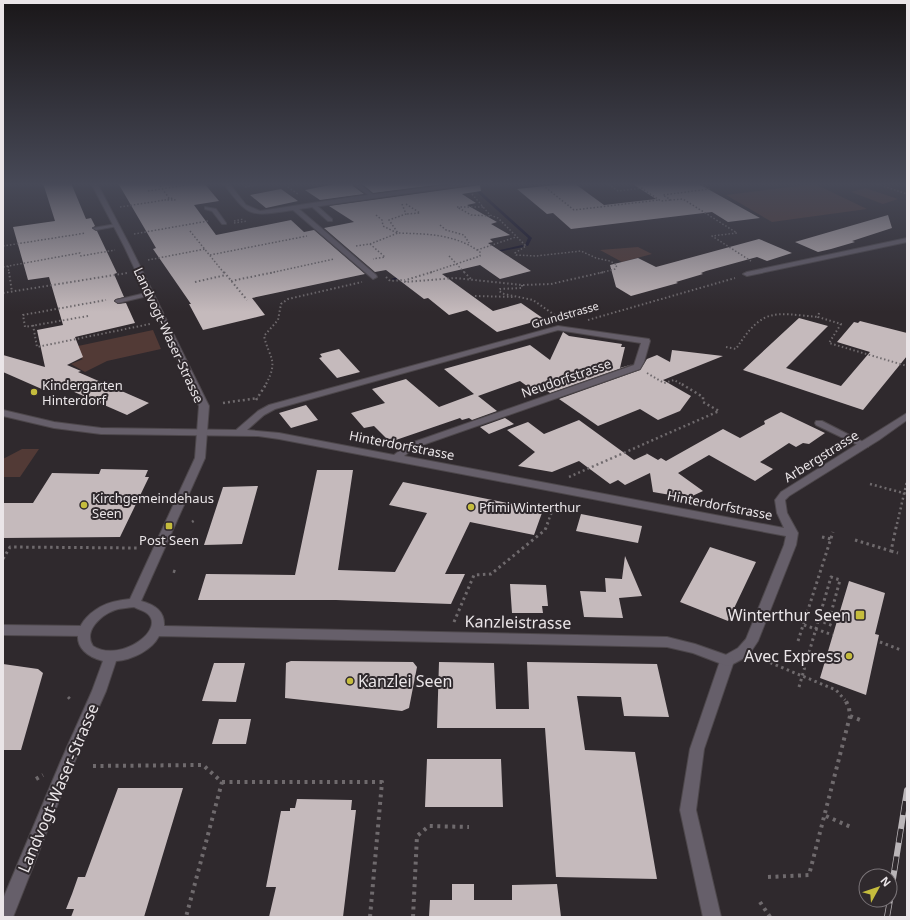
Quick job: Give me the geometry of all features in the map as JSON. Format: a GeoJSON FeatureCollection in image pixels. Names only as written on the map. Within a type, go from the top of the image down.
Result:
{"type":"FeatureCollection","features":[{"type":"Feature","properties":{"kind":"street","name":"Landvogt-Waser-Strasse"},"geometry":{"type":"LineString","coordinates":[[116,226],[204,406],[200,458],[134,603]]}},
{"type":"Feature","properties":{"kind":"street"},"geometry":{"type":"LineString","coordinates":[[314,226],[373,277]]}},
{"type":"Feature","properties":{"kind":"street"},"geometry":{"type":"LineString","coordinates":[[747,274],[907,240]]}},
{"type":"Feature","properties":{"kind":"street","name":"Grundstrasse"},"geometry":{"type":"LineString","coordinates":[[238,433],[261,412],[272,407],[558,328],[646,341],[637,367]]}},
{"type":"Feature","properties":{"kind":"street","name":"Neudorfstrasse"},"geometry":{"type":"LineString","coordinates":[[397,458],[402,452],[411,446],[637,367]]}},
{"type":"Feature","properties":{"kind":"street","name":"Hinterdorfstrasse"},"geometry":{"type":"LineString","coordinates":[[3,414],[54,425],[101,431],[203,434],[238,433],[279,436],[561,488],[792,533]]}},
{"type":"Feature","properties":{"kind":"street","name":"Arbergstrasse"},"geometry":{"type":"LineString","coordinates":[[792,533],[782,513],[780,500],[785,494],[865,445],[907,416]]}},
{"type":"Feature","properties":{"kind":"street"},"geometry":{"type":"LineString","coordinates":[[712,917],[688,810],[698,748],[727,661],[744,652],[752,641],[790,545],[792,533]]}},
{"type":"Feature","properties":{"kind":"street"},"geometry":{"type":"LineString","coordinates":[[134,603],[152,609],[157,615],[159,623],[157,631],[150,641],[139,649],[125,655],[111,658],[97,656],[87,650],[83,641],[84,631],[91,620],[104,610],[118,605],[134,603]]}},
{"type":"Feature","properties":{"kind":"street"},"geometry":{"type":"LineString","coordinates":[[3,630],[84,631]]}},
{"type":"Feature","properties":{"kind":"street","name":"Kanzleistrasse"},"geometry":{"type":"LineString","coordinates":[[157,631],[667,642],[695,649],[727,661]]}},
{"type":"Feature","properties":{"kind":"street","name":"Landvogt-Waser-Strasse"},"geometry":{"type":"LineString","coordinates":[[4,917],[67,763],[99,691],[111,658]]}},
{"type":"Feature","properties":{"kind":"lane"},"geometry":{"type":"LineString","coordinates":[[95,230],[112,226]]}},
{"type":"Feature","properties":{"kind":"lane"},"geometry":{"type":"LineString","coordinates":[[115,300],[150,294]]}},
{"type":"Feature","properties":{"kind":"lane"},"geometry":{"type":"LineString","coordinates":[[819,423],[865,445]]}},
{"type":"Feature","properties":{"kind":"path"},"geometry":{"type":"LineString","coordinates":[[132,234],[176,226]]}},
{"type":"Feature","properties":{"kind":"path"},"geometry":{"type":"LineString","coordinates":[[254,404],[272,372],[273,357],[265,345],[264,336],[278,320],[282,304],[288,299],[369,280],[373,277],[386,277],[390,281],[406,280],[480,256],[477,250],[469,244],[440,234],[398,233],[382,226]]}},
{"type":"Feature","properties":{"kind":"path"},"geometry":{"type":"LineString","coordinates":[[393,226],[398,233]]}},
{"type":"Feature","properties":{"kind":"path"},"geometry":{"type":"LineString","coordinates":[[441,226],[446,230],[464,235],[469,244]]}},
{"type":"Feature","properties":{"kind":"path"},"geometry":{"type":"LineString","coordinates":[[406,280],[405,282],[408,283],[455,278],[522,285],[551,284],[574,280],[615,269],[617,265],[610,260],[597,259],[588,252],[581,251],[536,256],[516,255],[515,253],[526,246],[504,226]]}},
{"type":"Feature","properties":{"kind":"path"},"geometry":{"type":"LineString","coordinates":[[726,226],[737,233],[712,236],[766,270]]}},
{"type":"Feature","properties":{"kind":"path"},"geometry":{"type":"LineString","coordinates":[[3,246],[95,230]]}},
{"type":"Feature","properties":{"kind":"path"},"geometry":{"type":"LineString","coordinates":[[440,234],[446,230]]}},
{"type":"Feature","properties":{"kind":"path"},"geometry":{"type":"LineString","coordinates":[[190,231],[247,300]]}},
{"type":"Feature","properties":{"kind":"path"},"geometry":{"type":"LineString","coordinates":[[210,255],[322,233]]}},
{"type":"Feature","properties":{"kind":"path"},"geometry":{"type":"LineString","coordinates":[[341,249],[370,244],[398,233]]}},
{"type":"Feature","properties":{"kind":"path"},"geometry":{"type":"LineString","coordinates":[[477,250],[516,237]]}},
{"type":"Feature","properties":{"kind":"path"},"geometry":{"type":"LineString","coordinates":[[357,263],[386,256],[370,244]]}},
{"type":"Feature","properties":{"kind":"path"},"geometry":{"type":"LineString","coordinates":[[146,261],[205,249]]}},
{"type":"Feature","properties":{"kind":"path"},"geometry":{"type":"LineString","coordinates":[[3,267],[80,253],[81,256],[119,250]]}},
{"type":"Feature","properties":{"kind":"path"},"geometry":{"type":"LineString","coordinates":[[231,281],[349,256]]}},
{"type":"Feature","properties":{"kind":"path"},"geometry":{"type":"LineString","coordinates":[[449,256],[458,263],[462,271],[472,279]]}},
{"type":"Feature","properties":{"kind":"path"},"geometry":{"type":"LineString","coordinates":[[8,266],[12,292]]}},
{"type":"Feature","properties":{"kind":"path"},"geometry":{"type":"LineString","coordinates":[[3,293],[129,273]]}},
{"type":"Feature","properties":{"kind":"path","name":"Grundstrasse"},"geometry":{"type":"LineString","coordinates":[[585,321],[747,274]]}},
{"type":"Feature","properties":{"kind":"path"},"geometry":{"type":"LineString","coordinates":[[195,282],[226,275]]}},
{"type":"Feature","properties":{"kind":"path"},"geometry":{"type":"LineString","coordinates":[[492,283],[500,289],[517,289],[522,288],[522,285]]}},
{"type":"Feature","properties":{"kind":"path"},"geometry":{"type":"LineString","coordinates":[[500,289],[500,297]]}},
{"type":"Feature","properties":{"kind":"path"},"geometry":{"type":"LineString","coordinates":[[501,293],[533,300],[558,316]]}},
{"type":"Feature","properties":{"kind":"path"},"geometry":{"type":"LineString","coordinates":[[475,296],[520,297]]}},
{"type":"Feature","properties":{"kind":"path"},"geometry":{"type":"LineString","coordinates":[[88,316],[25,327],[23,315],[115,300]]}},
{"type":"Feature","properties":{"kind":"path"},"geometry":{"type":"LineString","coordinates":[[818,317],[819,313]]}},
{"type":"Feature","properties":{"kind":"path"},"geometry":{"type":"LineString","coordinates":[[726,347],[736,349],[744,337],[765,316],[775,314],[818,317],[840,324],[829,344],[907,366]]}},
{"type":"Feature","properties":{"kind":"path"},"geometry":{"type":"LineString","coordinates":[[32,325],[37,347],[153,323]]}},
{"type":"Feature","properties":{"kind":"path"},"geometry":{"type":"LineString","coordinates":[[454,623],[474,575],[491,574],[545,530],[566,478],[719,411],[703,402],[703,397],[674,380],[664,383],[637,367]]}},
{"type":"Feature","properties":{"kind":"path"},"geometry":{"type":"LineString","coordinates":[[223,402],[258,398]]}},
{"type":"Feature","properties":{"kind":"path"},"geometry":{"type":"LineString","coordinates":[[891,551],[907,481]]}},
{"type":"Feature","properties":{"kind":"path"},"geometry":{"type":"LineString","coordinates":[[870,484],[905,494]]}},
{"type":"Feature","properties":{"kind":"path"},"geometry":{"type":"LineString","coordinates":[[798,641],[833,532]]}},
{"type":"Feature","properties":{"kind":"path"},"geometry":{"type":"LineString","coordinates":[[822,537],[831,539]]}},
{"type":"Feature","properties":{"kind":"path"},"geometry":{"type":"LineString","coordinates":[[855,540],[898,553]]}},
{"type":"Feature","properties":{"kind":"path"},"geometry":{"type":"LineString","coordinates":[[3,559],[10,547],[137,548]]}},
{"type":"Feature","properties":{"kind":"path"},"geometry":{"type":"LineString","coordinates":[[799,687],[831,577],[840,580],[830,617]]}},
{"type":"Feature","properties":{"kind":"path"},"geometry":{"type":"LineString","coordinates":[[818,620],[833,626]]}},
{"type":"Feature","properties":{"kind":"path"},"geometry":{"type":"LineString","coordinates":[[804,624],[833,635]]}},
{"type":"Feature","properties":{"kind":"path"},"geometry":{"type":"LineString","coordinates":[[880,642],[901,650]]}},
{"type":"Feature","properties":{"kind":"path"},"geometry":{"type":"LineString","coordinates":[[744,652],[836,690],[845,698],[850,708],[850,716],[826,816],[809,875],[768,877]]}},
{"type":"Feature","properties":{"kind":"path"},"geometry":{"type":"LineString","coordinates":[[850,716],[863,722]]}},
{"type":"Feature","properties":{"kind":"path"},"geometry":{"type":"LineString","coordinates":[[93,766],[203,765],[222,782],[382,782],[370,917]]}},
{"type":"Feature","properties":{"kind":"path"},"geometry":{"type":"LineString","coordinates":[[36,779],[42,775]]}},
{"type":"Feature","properties":{"kind":"path"},"geometry":{"type":"LineString","coordinates":[[186,917],[222,782]]}},
{"type":"Feature","properties":{"kind":"path"},"geometry":{"type":"LineString","coordinates":[[826,816],[853,828]]}},
{"type":"Feature","properties":{"kind":"path"},"geometry":{"type":"LineString","coordinates":[[413,917],[417,836],[430,826],[469,827]]}},
{"type":"Feature","properties":{"kind":"path"},"geometry":{"type":"LineString","coordinates":[[760,902],[770,917]]}},
{"type":"Feature","properties":{"kind":"shaded area"},"geometry":{"type":"Polygon","coordinates":[[[638,247],[652,254],[622,262],[600,250],[638,247]]]}},
{"type":"Feature","properties":{"kind":"shaded area"},"geometry":{"type":"Polygon","coordinates":[[[153,330],[161,349],[107,361],[85,372],[71,364],[83,359],[64,349],[153,330]]]}},
{"type":"Feature","properties":{"kind":"shaded area"},"geometry":{"type":"Polygon","coordinates":[[[22,449],[39,449],[20,477],[3,477],[3,459],[22,449]]]}},
{"type":"Feature","properties":{"kind":"building"},"geometry":{"type":"Polygon","coordinates":[[[95,226],[92,228],[97,231],[117,273],[114,274],[124,297],[114,301],[118,304],[126,303],[135,323],[75,337],[83,357],[67,365],[81,371],[78,372],[149,403],[127,415],[56,384],[44,390],[3,372],[3,355],[45,367],[37,330],[63,325],[49,277],[28,280],[13,227],[95,226]]]}},
{"type":"Feature","properties":{"kind":"building"},"geometry":{"type":"Polygon","coordinates":[[[143,226],[209,226],[216,235],[261,226],[297,226],[304,232],[314,230],[365,274],[252,298],[265,315],[203,330],[189,304],[191,304],[153,249],[156,248],[143,226]]]}},
{"type":"Feature","properties":{"kind":"building"},"geometry":{"type":"Polygon","coordinates":[[[334,226],[494,226],[510,235],[490,239],[493,242],[488,243],[531,271],[500,279],[480,265],[442,274],[493,311],[521,303],[544,319],[497,332],[467,310],[449,315],[428,298],[424,299],[386,270],[375,272],[324,228],[334,226]]]}},
{"type":"Feature","properties":{"kind":"building"},"geometry":{"type":"Polygon","coordinates":[[[568,226],[596,226],[571,229],[568,226]]]}},
{"type":"Feature","properties":{"kind":"building"},"geometry":{"type":"Polygon","coordinates":[[[850,226],[891,226],[892,228],[852,241],[855,242],[818,252],[795,242],[850,226]]]}},
{"type":"Feature","properties":{"kind":"building"},"geometry":{"type":"Polygon","coordinates":[[[759,239],[792,253],[767,261],[757,257],[706,271],[701,273],[703,274],[676,282],[678,283],[631,296],[616,287],[610,265],[638,258],[656,267],[759,239]]]}},
{"type":"Feature","properties":{"kind":"building"},"geometry":{"type":"Polygon","coordinates":[[[799,318],[828,326],[786,368],[841,386],[870,352],[837,342],[854,322],[858,323],[860,321],[907,333],[907,356],[863,410],[743,370],[799,318]]]}},
{"type":"Feature","properties":{"kind":"building"},"geometry":{"type":"Polygon","coordinates":[[[563,332],[569,336],[622,344],[621,347],[625,347],[620,368],[633,364],[550,393],[547,391],[538,394],[520,381],[478,396],[497,411],[472,420],[469,418],[462,420],[460,418],[390,442],[374,426],[364,428],[351,413],[385,403],[372,389],[406,379],[439,407],[474,394],[444,369],[530,345],[550,360],[563,332]]]}},
{"type":"Feature","properties":{"kind":"building"},"geometry":{"type":"Polygon","coordinates":[[[339,349],[360,372],[337,378],[319,358],[322,357],[320,354],[339,349]]]}},
{"type":"Feature","properties":{"kind":"building"},"geometry":{"type":"Polygon","coordinates":[[[672,350],[723,356],[663,380],[691,396],[680,411],[658,420],[640,409],[598,426],[559,399],[640,370],[647,359],[657,355],[670,362],[672,350]]]}},
{"type":"Feature","properties":{"kind":"building"},"geometry":{"type":"Polygon","coordinates":[[[306,405],[318,420],[291,428],[279,413],[306,405]]]}},
{"type":"Feature","properties":{"kind":"building"},"geometry":{"type":"Polygon","coordinates":[[[781,412],[825,433],[809,444],[803,443],[796,447],[789,443],[760,462],[773,469],[755,481],[709,455],[678,473],[703,491],[688,498],[653,492],[650,473],[625,485],[618,480],[610,484],[579,461],[552,472],[518,466],[535,452],[507,430],[528,422],[544,434],[579,420],[634,460],[647,454],[646,453],[658,460],[661,458],[666,461],[723,429],[740,438],[765,424],[764,421],[781,412]]]}},
{"type":"Feature","properties":{"kind":"building"},"geometry":{"type":"Polygon","coordinates":[[[505,418],[514,424],[489,434],[480,427],[505,418]]]}},
{"type":"Feature","properties":{"kind":"building","name":"Kirchgemeindehaus Seen"},"geometry":{"type":"Polygon","coordinates":[[[101,469],[148,470],[145,477],[149,477],[120,537],[3,538],[3,503],[33,503],[52,473],[99,474],[101,469]]]}},
{"type":"Feature","properties":{"kind":"building"},"geometry":{"type":"Polygon","coordinates":[[[317,470],[353,470],[338,570],[395,572],[427,513],[389,505],[403,482],[543,510],[534,535],[470,522],[445,574],[465,574],[451,604],[336,600],[198,600],[206,574],[295,575],[317,470]]]}},
{"type":"Feature","properties":{"kind":"building"},"geometry":{"type":"Polygon","coordinates":[[[258,486],[242,544],[204,545],[223,487],[258,486]]]}},
{"type":"Feature","properties":{"kind":"building"},"geometry":{"type":"Polygon","coordinates":[[[581,514],[642,526],[638,543],[576,531],[581,514]]]}},
{"type":"Feature","properties":{"kind":"building"},"geometry":{"type":"Polygon","coordinates":[[[710,547],[756,562],[728,621],[680,602],[710,547]]]}},
{"type":"Feature","properties":{"kind":"building"},"geometry":{"type":"Polygon","coordinates":[[[625,556],[642,596],[619,598],[623,618],[584,617],[580,591],[606,592],[605,578],[622,579],[625,556]]]}},
{"type":"Feature","properties":{"kind":"building"},"geometry":{"type":"Polygon","coordinates":[[[849,581],[885,593],[875,634],[879,635],[866,695],[820,678],[849,581]]]}},
{"type":"Feature","properties":{"kind":"building"},"geometry":{"type":"Polygon","coordinates":[[[510,584],[546,585],[548,606],[542,606],[543,613],[512,613],[510,584]]]}},
{"type":"Feature","properties":{"kind":"building","name":"Kanzlei Seen"},"geometry":{"type":"Polygon","coordinates":[[[291,661],[413,662],[417,667],[409,708],[402,711],[285,698],[286,663],[291,661]]]}},
{"type":"Feature","properties":{"kind":"building"},"geometry":{"type":"Polygon","coordinates":[[[439,662],[494,663],[496,709],[529,709],[527,662],[657,664],[669,717],[624,716],[621,697],[577,696],[585,750],[635,752],[657,879],[556,877],[545,728],[437,728],[439,662]]]}},
{"type":"Feature","properties":{"kind":"building"},"geometry":{"type":"Polygon","coordinates":[[[214,663],[245,663],[236,702],[202,701],[214,663]]]}},
{"type":"Feature","properties":{"kind":"building"},"geometry":{"type":"Polygon","coordinates":[[[3,664],[38,669],[43,673],[21,750],[3,750],[3,664]]]}},
{"type":"Feature","properties":{"kind":"building"},"geometry":{"type":"Polygon","coordinates":[[[219,719],[251,719],[246,744],[212,744],[219,719]]]}},
{"type":"Feature","properties":{"kind":"building"},"geometry":{"type":"Polygon","coordinates":[[[427,759],[501,759],[503,807],[425,807],[427,759]]]}},
{"type":"Feature","properties":{"kind":"building"},"geometry":{"type":"Polygon","coordinates":[[[118,788],[183,788],[144,917],[71,917],[74,909],[66,909],[78,877],[85,877],[118,788]]]}},
{"type":"Feature","properties":{"kind":"building"},"geometry":{"type":"Polygon","coordinates":[[[297,799],[352,800],[351,810],[356,810],[343,917],[269,917],[276,887],[266,887],[281,811],[290,811],[290,808],[295,808],[297,799]]]}},
{"type":"Feature","properties":{"kind":"building"},"geometry":{"type":"Polygon","coordinates":[[[452,884],[474,884],[474,900],[512,900],[512,885],[557,884],[561,917],[429,917],[430,900],[452,900],[452,884]]]}},
{"type":"Feature","properties":{"kind":"waterway"},"geometry":{"type":"LineString","coordinates":[[517,226],[530,238],[527,245]]}},
{"type":"Feature","properties":{"kind":"waterway"},"geometry":{"type":"LineString","coordinates":[[493,252],[522,246]]}},
{"type":"Feature","properties":{"kind":"waterway"},"geometry":{"type":"LineString","coordinates":[[393,279],[404,276]]}},
{"type":"Feature","properties":{"kind":"railway"},"geometry":{"type":"LineString","coordinates":[[895,868],[907,790]]}},
{"type":"Feature","properties":{"kind":"railway"},"geometry":{"type":"LineString","coordinates":[[887,917],[889,908]]}},
{"type":"Feature","properties":{"kind":"place","name":"Kindergarten Hinterdorf"},"geometry":{"type":"Point","coordinates":[34,392]}},
{"type":"Feature","properties":{"kind":"place","name":"Kirchgemeindehaus Seen"},"geometry":{"type":"Point","coordinates":[84,505]}},
{"type":"Feature","properties":{"kind":"place","name":"Pfimi Winterthur"},"geometry":{"type":"Point","coordinates":[471,507]}},
{"type":"Feature","properties":{"kind":"place","name":"Post Seen"},"geometry":{"type":"Point","coordinates":[169,526]}},
{"type":"Feature","properties":{"kind":"place","name":"Winterthur Seen"},"geometry":{"type":"Point","coordinates":[860,615]}},
{"type":"Feature","properties":{"kind":"place","name":"Avec Express"},"geometry":{"type":"Point","coordinates":[849,656]}},
{"type":"Feature","properties":{"kind":"place","name":"Kanzlei Seen"},"geometry":{"type":"Point","coordinates":[350,681]}}]}
